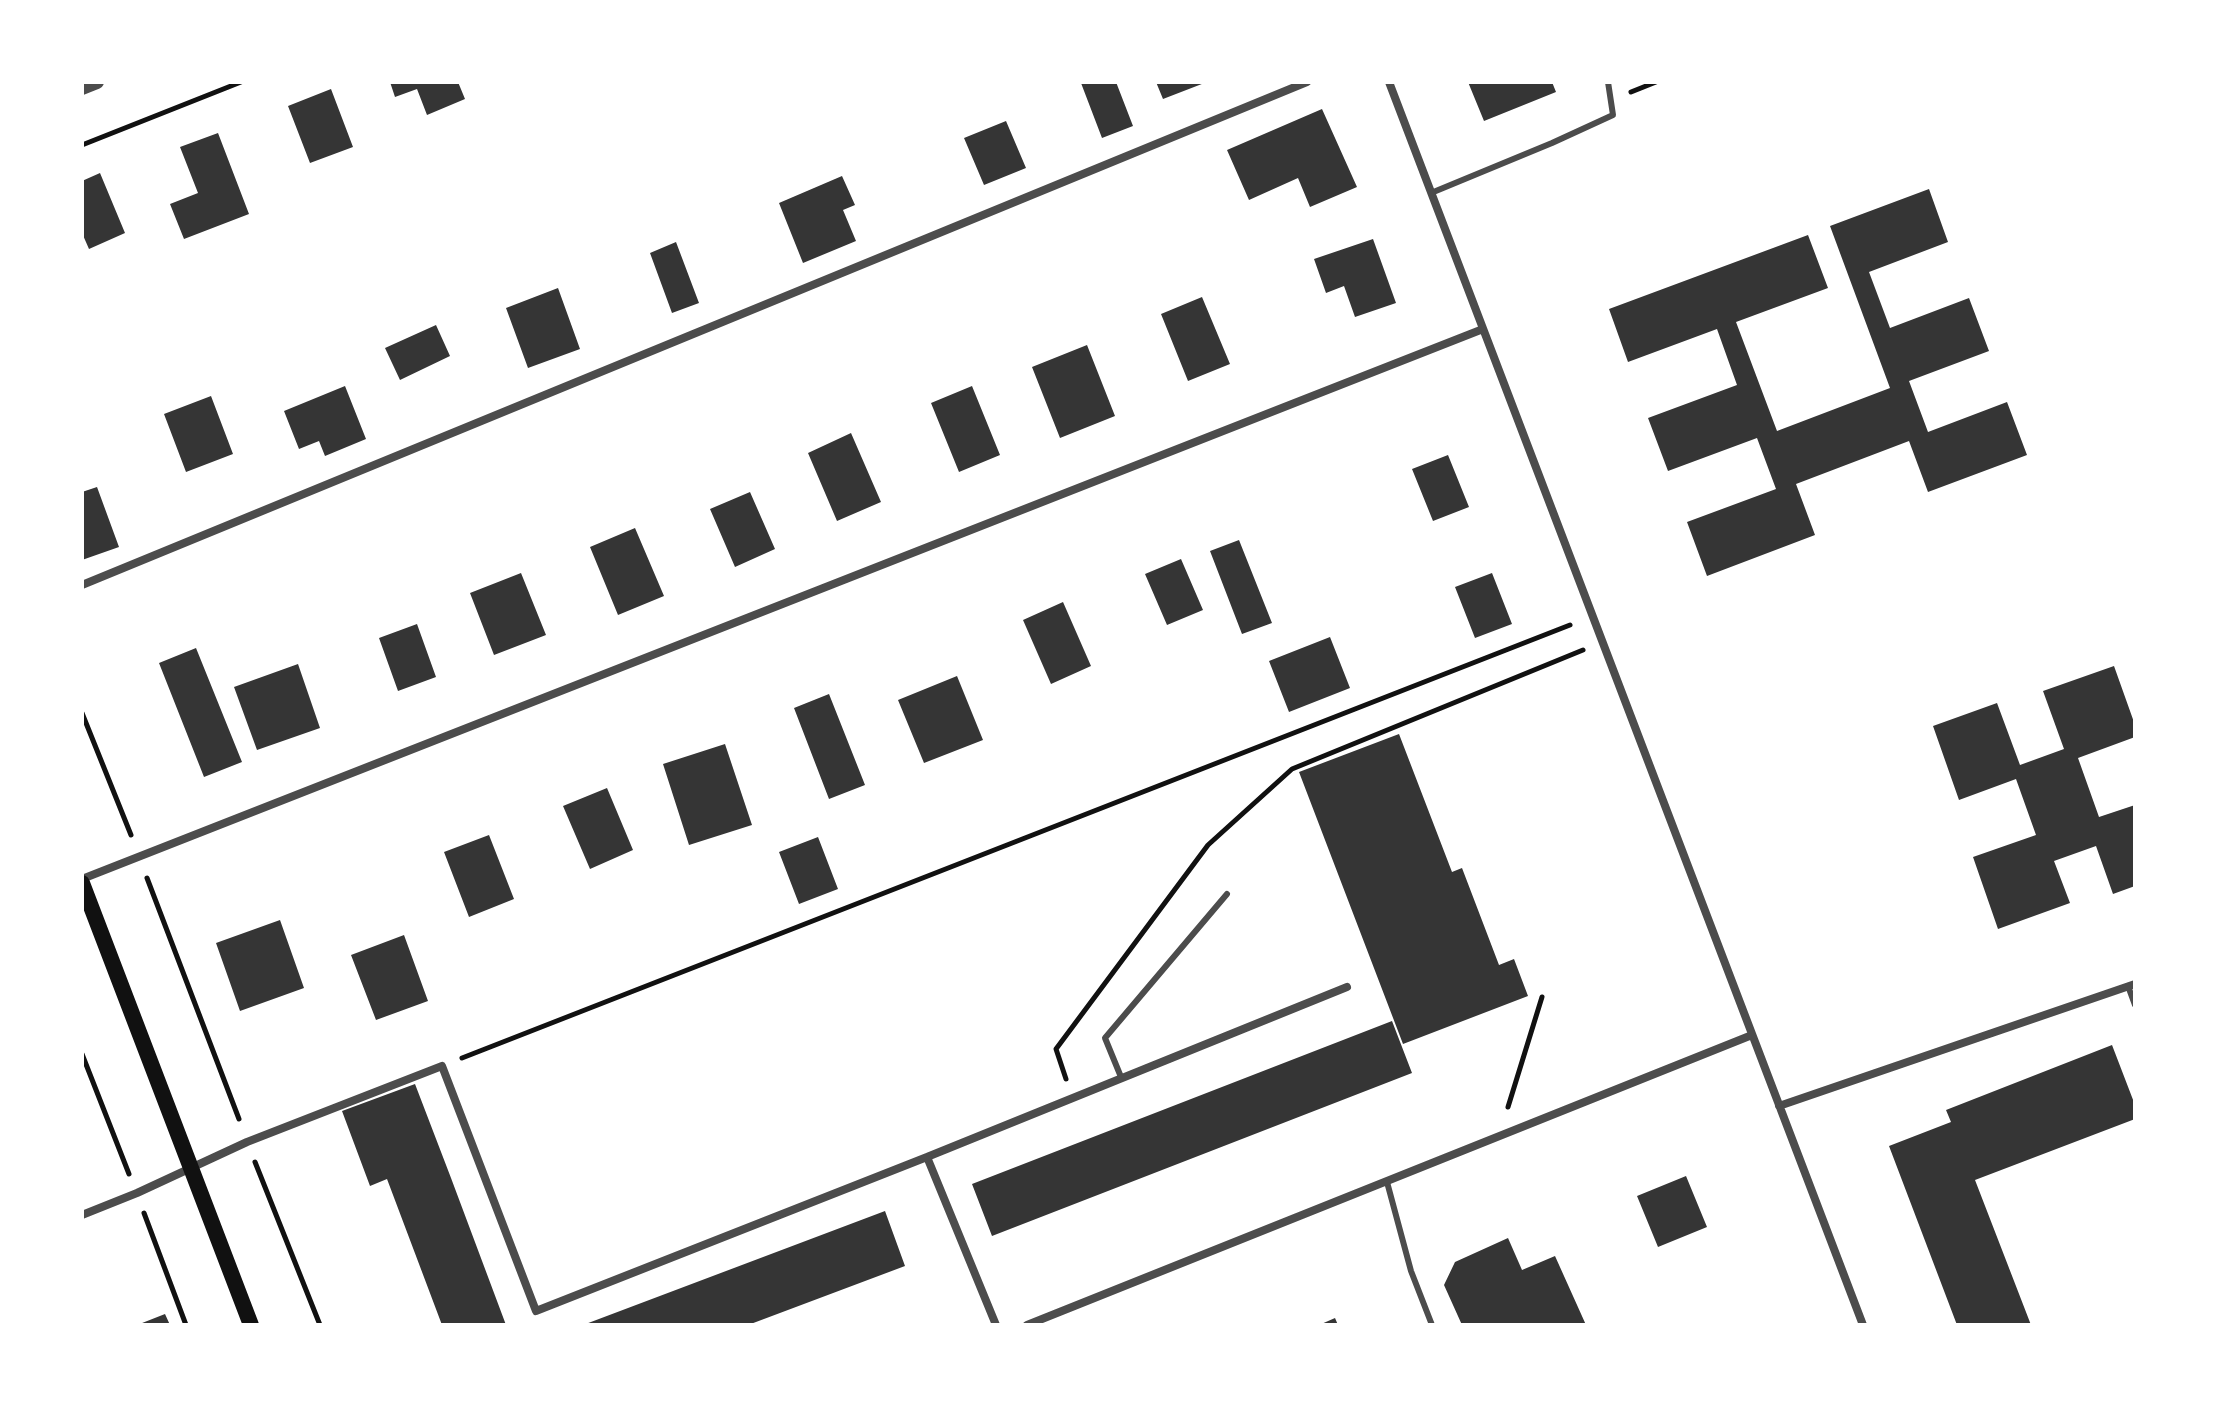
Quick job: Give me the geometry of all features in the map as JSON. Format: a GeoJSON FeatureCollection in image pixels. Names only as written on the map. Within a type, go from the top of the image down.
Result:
{"type":"FeatureCollection","features":[{"type":"Feature","properties":{"kind":"main road"},"geometry":{"type":"LineString","coordinates":[[82,881],[251,1325]]}},
{"type":"Feature","properties":{"kind":"street"},"geometry":{"type":"LineString","coordinates":[[82,88],[97,82]]}},
{"type":"Feature","properties":{"kind":"street"},"geometry":{"type":"LineString","coordinates":[[82,585],[1307,82]]}},
{"type":"Feature","properties":{"kind":"street"},"geometry":{"type":"LineString","coordinates":[[1389,82],[1863,1325]]}},
{"type":"Feature","properties":{"kind":"street"},"geometry":{"type":"LineString","coordinates":[[82,881],[1483,329]]}},
{"type":"Feature","properties":{"kind":"street"},"geometry":{"type":"LineString","coordinates":[[1779,1106],[2132,985]]}},
{"type":"Feature","properties":{"kind":"street"},"geometry":{"type":"LineString","coordinates":[[82,1215],[247,1142],[442,1066],[536,1311],[1347,987]]}},
{"type":"Feature","properties":{"kind":"street"},"geometry":{"type":"LineString","coordinates":[[1027,1325],[1752,1035]]}},
{"type":"Feature","properties":{"kind":"street"},"geometry":{"type":"LineString","coordinates":[[927,1157],[996,1325]]}},
{"type":"Feature","properties":{"kind":"lane"},"geometry":{"type":"LineString","coordinates":[[1431,193],[1613,115],[1608,82]]}},
{"type":"Feature","properties":{"kind":"lane"},"geometry":{"type":"LineString","coordinates":[[1121,1077],[1105,1038],[1227,894]]}},
{"type":"Feature","properties":{"kind":"lane"},"geometry":{"type":"LineString","coordinates":[[2132,985],[2135,1005]]}},
{"type":"Feature","properties":{"kind":"lane"},"geometry":{"type":"LineString","coordinates":[[1387,1182],[1411,1271],[1432,1325]]}},
{"type":"Feature","properties":{"kind":"path"},"geometry":{"type":"LineString","coordinates":[[82,145],[241,82]]}},
{"type":"Feature","properties":{"kind":"path"},"geometry":{"type":"LineString","coordinates":[[442,1066],[1592,616]]}},
{"type":"Feature","properties":{"kind":"path"},"geometry":{"type":"LineString","coordinates":[[1072,1097],[1056,1049],[1208,845],[1292,769],[1603,642]]}},
{"type":"Feature","properties":{"kind":"path"},"geometry":{"type":"LineString","coordinates":[[82,713],[320,1325]]}},
{"type":"Feature","properties":{"kind":"path"},"geometry":{"type":"LineString","coordinates":[[1498,1137],[1542,997]]}},
{"type":"Feature","properties":{"kind":"building"},"geometry":{"type":"Polygon","coordinates":[[[390,82],[458,82],[465,99],[427,115],[417,89],[395,97],[390,82]]]}},
{"type":"Feature","properties":{"kind":"building"},"geometry":{"type":"Polygon","coordinates":[[[1116,82],[1133,126],[1102,138],[1081,83],[1116,82]]]}},
{"type":"Feature","properties":{"kind":"building"},"geometry":{"type":"Polygon","coordinates":[[[1156,82],[1207,82],[1163,99],[1156,82]]]}},
{"type":"Feature","properties":{"kind":"building"},"geometry":{"type":"Polygon","coordinates":[[[1468,82],[1552,82],[1556,92],[1484,121],[1468,82]]]}},
{"type":"Feature","properties":{"kind":"building"},"geometry":{"type":"Polygon","coordinates":[[[331,89],[353,147],[310,163],[288,106],[331,89]]]}},
{"type":"Feature","properties":{"kind":"building"},"geometry":{"type":"Polygon","coordinates":[[[1322,109],[1357,187],[1310,207],[1298,178],[1249,200],[1227,150],[1322,109]]]}},
{"type":"Feature","properties":{"kind":"building"},"geometry":{"type":"Polygon","coordinates":[[[1006,121],[1026,168],[984,185],[964,138],[1006,121]]]}},
{"type":"Feature","properties":{"kind":"building"},"geometry":{"type":"Polygon","coordinates":[[[218,133],[249,214],[184,239],[170,204],[198,193],[180,147],[218,133]]]}},
{"type":"Feature","properties":{"kind":"building"},"geometry":{"type":"Polygon","coordinates":[[[100,173],[125,233],[89,249],[82,233],[82,181],[100,173]]]}},
{"type":"Feature","properties":{"kind":"building"},"geometry":{"type":"Polygon","coordinates":[[[842,176],[855,205],[843,210],[856,241],[803,263],[779,203],[842,176]]]}},
{"type":"Feature","properties":{"kind":"building"},"geometry":{"type":"Polygon","coordinates":[[[1929,189],[1948,242],[1869,272],[1890,328],[1969,298],[1989,351],[1909,381],[1928,432],[2007,402],[2027,455],[1928,492],[1909,441],[1796,484],[1815,535],[1707,576],[1687,522],[1776,489],[1757,438],[1668,471],[1648,418],[1737,385],[1717,329],[1628,362],[1609,309],[1808,235],[1828,288],[1736,322],[1777,431],[1890,388],[1830,226],[1929,189]]]}},
{"type":"Feature","properties":{"kind":"building"},"geometry":{"type":"Polygon","coordinates":[[[1373,239],[1396,303],[1355,317],[1344,286],[1326,293],[1314,259],[1373,239]]]}},
{"type":"Feature","properties":{"kind":"building"},"geometry":{"type":"Polygon","coordinates":[[[676,242],[699,303],[672,313],[650,253],[676,242]]]}},
{"type":"Feature","properties":{"kind":"building"},"geometry":{"type":"Polygon","coordinates":[[[558,288],[580,349],[528,368],[506,308],[558,288]]]}},
{"type":"Feature","properties":{"kind":"building"},"geometry":{"type":"Polygon","coordinates":[[[1202,297],[1230,364],[1188,381],[1161,314],[1202,297]]]}},
{"type":"Feature","properties":{"kind":"building"},"geometry":{"type":"Polygon","coordinates":[[[436,325],[450,356],[400,380],[385,348],[436,325]]]}},
{"type":"Feature","properties":{"kind":"building"},"geometry":{"type":"Polygon","coordinates":[[[1087,345],[1115,416],[1060,438],[1032,367],[1087,345]]]}},
{"type":"Feature","properties":{"kind":"building"},"geometry":{"type":"Polygon","coordinates":[[[345,386],[366,439],[325,456],[319,441],[299,449],[284,411],[345,386]]]}},
{"type":"Feature","properties":{"kind":"building"},"geometry":{"type":"Polygon","coordinates":[[[972,386],[1000,455],[959,472],[931,403],[972,386]]]}},
{"type":"Feature","properties":{"kind":"building"},"geometry":{"type":"Polygon","coordinates":[[[211,396],[233,454],[186,472],[164,414],[211,396]]]}},
{"type":"Feature","properties":{"kind":"building"},"geometry":{"type":"Polygon","coordinates":[[[851,433],[881,502],[837,521],[808,453],[851,433]]]}},
{"type":"Feature","properties":{"kind":"building"},"geometry":{"type":"Polygon","coordinates":[[[1448,455],[1469,507],[1433,521],[1412,469],[1448,455]]]}},
{"type":"Feature","properties":{"kind":"building"},"geometry":{"type":"Polygon","coordinates":[[[97,487],[119,547],[82,560],[82,492],[97,487]]]}},
{"type":"Feature","properties":{"kind":"building"},"geometry":{"type":"Polygon","coordinates":[[[750,492],[775,549],[735,567],[710,509],[750,492]]]}},
{"type":"Feature","properties":{"kind":"building"},"geometry":{"type":"Polygon","coordinates":[[[635,528],[664,596],[618,615],[590,547],[635,528]]]}},
{"type":"Feature","properties":{"kind":"building"},"geometry":{"type":"Polygon","coordinates":[[[1239,540],[1272,623],[1242,634],[1210,551],[1239,540]]]}},
{"type":"Feature","properties":{"kind":"building"},"geometry":{"type":"Polygon","coordinates":[[[1181,559],[1203,610],[1167,625],[1145,574],[1181,559]]]}},
{"type":"Feature","properties":{"kind":"building"},"geometry":{"type":"Polygon","coordinates":[[[521,573],[546,635],[494,655],[470,593],[521,573]]]}},
{"type":"Feature","properties":{"kind":"building"},"geometry":{"type":"Polygon","coordinates":[[[1492,573],[1512,624],[1475,638],[1455,587],[1492,573]]]}},
{"type":"Feature","properties":{"kind":"building"},"geometry":{"type":"Polygon","coordinates":[[[1063,602],[1091,666],[1051,684],[1023,620],[1063,602]]]}},
{"type":"Feature","properties":{"kind":"building"},"geometry":{"type":"Polygon","coordinates":[[[417,624],[436,677],[398,691],[379,638],[417,624]]]}},
{"type":"Feature","properties":{"kind":"building"},"geometry":{"type":"Polygon","coordinates":[[[1330,637],[1350,688],[1289,712],[1269,661],[1330,637]]]}},
{"type":"Feature","properties":{"kind":"building"},"geometry":{"type":"Polygon","coordinates":[[[196,648],[242,762],[204,777],[159,663],[196,648]]]}},
{"type":"Feature","properties":{"kind":"building"},"geometry":{"type":"Polygon","coordinates":[[[298,664],[320,728],[257,750],[234,687],[298,664]]]}},
{"type":"Feature","properties":{"kind":"building"},"geometry":{"type":"Polygon","coordinates":[[[2114,666],[2135,725],[2135,737],[2078,758],[2099,817],[2135,805],[2135,886],[2113,894],[2096,846],[2054,861],[2070,903],[1998,929],[1973,857],[2036,835],[2016,779],[1959,800],[1933,726],[1997,703],[2020,765],[2064,749],[2043,691],[2114,666]]]}},
{"type":"Feature","properties":{"kind":"building"},"geometry":{"type":"Polygon","coordinates":[[[957,676],[983,740],[924,763],[898,700],[957,676]]]}},
{"type":"Feature","properties":{"kind":"building"},"geometry":{"type":"Polygon","coordinates":[[[829,694],[865,785],[829,799],[794,708],[829,694]]]}},
{"type":"Feature","properties":{"kind":"building"},"geometry":{"type":"Polygon","coordinates":[[[1399,734],[1452,872],[1462,868],[1499,965],[1514,959],[1528,996],[1403,1044],[1299,772],[1399,734]]]}},
{"type":"Feature","properties":{"kind":"building"},"geometry":{"type":"Polygon","coordinates":[[[725,744],[752,825],[689,845],[663,764],[725,744]]]}},
{"type":"Feature","properties":{"kind":"building"},"geometry":{"type":"Polygon","coordinates":[[[607,788],[633,850],[590,869],[563,806],[607,788]]]}},
{"type":"Feature","properties":{"kind":"building"},"geometry":{"type":"Polygon","coordinates":[[[489,835],[514,899],[469,917],[444,852],[489,835]]]}},
{"type":"Feature","properties":{"kind":"building"},"geometry":{"type":"Polygon","coordinates":[[[818,837],[838,889],[799,904],[779,852],[818,837]]]}},
{"type":"Feature","properties":{"kind":"building"},"geometry":{"type":"Polygon","coordinates":[[[280,920],[304,988],[240,1011],[216,943],[280,920]]]}},
{"type":"Feature","properties":{"kind":"building"},"geometry":{"type":"Polygon","coordinates":[[[404,935],[428,1001],[376,1020],[351,955],[404,935]]]}},
{"type":"Feature","properties":{"kind":"building"},"geometry":{"type":"Polygon","coordinates":[[[1392,1021],[1412,1073],[992,1236],[972,1184],[1392,1021]]]}},
{"type":"Feature","properties":{"kind":"building"},"geometry":{"type":"Polygon","coordinates":[[[2112,1045],[2135,1105],[2135,1119],[1975,1180],[2031,1325],[1957,1325],[1889,1146],[1951,1122],[1946,1110],[2112,1045]]]}},
{"type":"Feature","properties":{"kind":"building"},"geometry":{"type":"Polygon","coordinates":[[[415,1084],[506,1325],[442,1325],[387,1179],[370,1186],[342,1111],[415,1084]]]}},
{"type":"Feature","properties":{"kind":"building"},"geometry":{"type":"Polygon","coordinates":[[[1686,1176],[1707,1227],[1658,1247],[1637,1196],[1686,1176]]]}},
{"type":"Feature","properties":{"kind":"building"},"geometry":{"type":"Polygon","coordinates":[[[885,1211],[905,1266],[748,1325],[583,1325],[885,1211]]]}},
{"type":"Feature","properties":{"kind":"building"},"geometry":{"type":"Polygon","coordinates":[[[1508,1238],[1522,1270],[1555,1256],[1586,1325],[1462,1325],[1444,1285],[1455,1262],[1508,1238]]]}},
{"type":"Feature","properties":{"kind":"building"},"geometry":{"type":"Polygon","coordinates":[[[165,1314],[170,1325],[137,1325],[165,1314]]]}},
{"type":"Feature","properties":{"kind":"building"},"geometry":{"type":"Polygon","coordinates":[[[1335,1318],[1338,1325],[1319,1325],[1335,1318]]]}}]}
